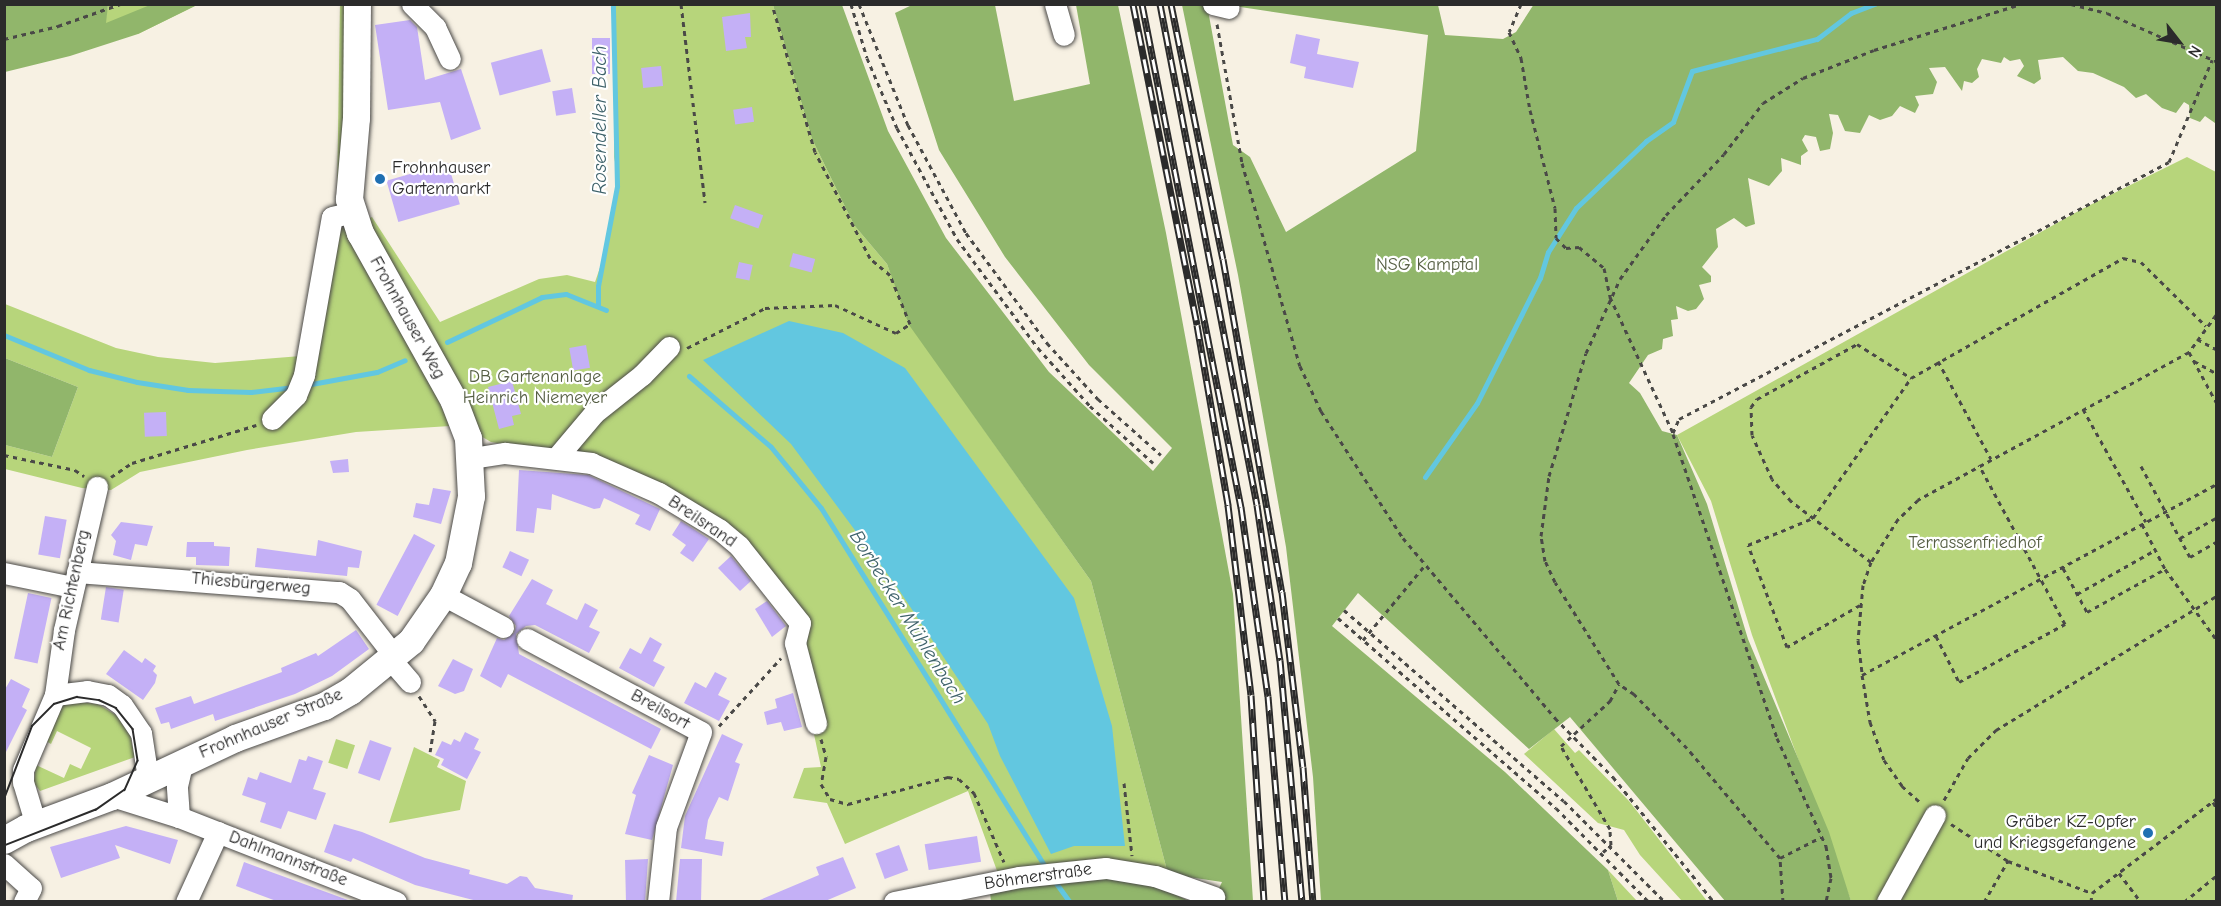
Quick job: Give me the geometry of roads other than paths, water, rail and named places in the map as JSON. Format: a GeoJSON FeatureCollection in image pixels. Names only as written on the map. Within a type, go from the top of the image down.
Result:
{"type":"FeatureCollection","features":[{"type":"Feature","properties":{"kind":"main road","name":"Frohnhauser Weg"},"geometry":{"type":"LineString","coordinates":[[357,4],[356,118],[349,177],[353,212],[360,233],[454,402],[472,458]]}},
{"type":"Feature","properties":{"kind":"main road","name":"Frohnhauser Straße"},"geometry":{"type":"LineString","coordinates":[[4,840],[111,796],[183,761],[324,706],[393,659],[444,595],[467,529],[472,458]]}},
{"type":"Feature","properties":{"kind":"street"},"geometry":{"type":"LineString","coordinates":[[412,4],[435,27],[450,59]]}},
{"type":"Feature","properties":{"kind":"street"},"geometry":{"type":"LineString","coordinates":[[1056,4],[1064,35]]}},
{"type":"Feature","properties":{"kind":"street"},"geometry":{"type":"LineString","coordinates":[[272,419],[296,395],[304,375],[332,217],[353,212]]}},
{"type":"Feature","properties":{"kind":"street"},"geometry":{"type":"LineString","coordinates":[[556,457],[594,414],[678,347]]}},
{"type":"Feature","properties":{"kind":"street","name":"Breilsrand"},"geometry":{"type":"LineString","coordinates":[[472,458],[505,453],[556,457],[627,476],[720,530],[739,546],[800,623],[795,643],[816,723]]}},
{"type":"Feature","properties":{"kind":"street","name":"Am Richtenberg"},"geometry":{"type":"LineString","coordinates":[[36,825],[23,770],[55,695],[55,675],[97,487]]}},
{"type":"Feature","properties":{"kind":"street","name":"Thiesbürgerweg"},"geometry":{"type":"LineString","coordinates":[[4,573],[75,580],[339,592],[350,599],[410,682]]}},
{"type":"Feature","properties":{"kind":"street"},"geometry":{"type":"LineString","coordinates":[[444,595],[503,627]]}},
{"type":"Feature","properties":{"kind":"street","name":"Breilsort"},"geometry":{"type":"LineString","coordinates":[[527,639],[701,732],[666,827],[658,902]]}},
{"type":"Feature","properties":{"kind":"street"},"geometry":{"type":"LineString","coordinates":[[55,695],[87,691],[108,695],[122,705],[141,733],[148,779]]}},
{"type":"Feature","properties":{"kind":"street"},"geometry":{"type":"LineString","coordinates":[[179,817],[177,786],[183,761]]}},
{"type":"Feature","properties":{"kind":"street","name":"Dahlmannstraße"},"geometry":{"type":"LineString","coordinates":[[111,796],[179,817],[396,902]]}},
{"type":"Feature","properties":{"kind":"street"},"geometry":{"type":"LineString","coordinates":[[1887,902],[1935,815]]}},
{"type":"Feature","properties":{"kind":"street"},"geometry":{"type":"LineString","coordinates":[[186,902],[218,832]]}},
{"type":"Feature","properties":{"kind":"street"},"geometry":{"type":"LineString","coordinates":[[4,864],[31,888],[24,902]]}},
{"type":"Feature","properties":{"kind":"street","name":"Böhmerstraße"},"geometry":{"type":"LineString","coordinates":[[894,902],[995,888],[1028,875],[1062,871],[1130,870],[1214,897]]}},
{"type":"Feature","properties":{"kind":"water"},"geometry":{"type":"Polygon","coordinates":[[[789,321],[843,333],[905,368],[1074,598],[1112,726],[1125,846],[1074,846],[1051,854],[1000,756],[988,724],[897,587],[791,444],[703,360],[789,321]]]}},
{"type":"Feature","properties":{"kind":"waterway","name":"Rosendeller Bach"},"geometry":{"type":"LineString","coordinates":[[598,306],[598,286],[617,186],[613,4]]}},
{"type":"Feature","properties":{"kind":"waterway"},"geometry":{"type":"LineString","coordinates":[[1425,477],[1477,403],[1540,278],[1548,252],[1576,208],[1646,141],[1673,122],[1692,71],[1817,39],[1851,13],[1874,4]]}},
{"type":"Feature","properties":{"kind":"waterway","name":"Borbecker Mühlenbach"},"geometry":{"type":"LineString","coordinates":[[447,342],[542,297],[566,294],[606,310]]}},
{"type":"Feature","properties":{"kind":"waterway","name":"Borbecker Mühlenbach"},"geometry":{"type":"LineString","coordinates":[[4,335],[89,370],[137,382],[188,390],[251,392],[294,387]]}},
{"type":"Feature","properties":{"kind":"waterway","name":"Borbecker Mühlenbach"},"geometry":{"type":"LineString","coordinates":[[306,385],[377,372],[405,360]]}},
{"type":"Feature","properties":{"kind":"waterway","name":"Borbecker Mühlenbach"},"geometry":{"type":"LineString","coordinates":[[689,376],[771,447],[821,508],[1047,869]]}},
{"type":"Feature","properties":{"kind":"waterway","name":"Borbecker Mühlenbach"},"geometry":{"type":"LineString","coordinates":[[1053,879],[1070,902]]}},
{"type":"Feature","properties":{"kind":"tram line"},"geometry":{"type":"LineString","coordinates":[[4,799],[32,726],[54,704],[77,697],[99,700],[116,708],[133,729],[138,761],[125,790],[96,810],[4,846]]}},
{"type":"Feature","properties":{"kind":"railway"},"geometry":{"type":"LineString","coordinates":[[1133,4],[1197,325],[1228,505],[1251,695],[1264,902]]}},
{"type":"Feature","properties":{"kind":"railway"},"geometry":{"type":"LineString","coordinates":[[1142,4],[1241,507],[1268,696],[1285,902]]}},
{"type":"Feature","properties":{"kind":"railway"},"geometry":{"type":"LineString","coordinates":[[1160,4],[1257,505],[1280,660],[1302,902]]}},
{"type":"Feature","properties":{"kind":"railway"},"geometry":{"type":"LineString","coordinates":[[1171,4],[1223,259],[1282,592],[1303,767],[1313,902]]}},
{"type":"Feature","properties":{"kind":"place","name":"Frohnhauser Gartenmarkt"},"geometry":{"type":"Point","coordinates":[380,179]}},
{"type":"Feature","properties":{"kind":"place","name":"Gräber KZ-Opfer und Kriegsgefangene"},"geometry":{"type":"Point","coordinates":[2148,833]}},
{"type":"Feature","properties":{"kind":"park label","name":"NSG Kamptal"},"geometry":{"type":"Point","coordinates":[1427,265]}},
{"type":"Feature","properties":{"kind":"park label","name":"DB Gartenanlage Heinrich Niemeyer"},"geometry":{"type":"Point","coordinates":[535,388]}},
{"type":"Feature","properties":{"kind":"park label","name":"Terrassenfriedhof"},"geometry":{"type":"Point","coordinates":[1975,543]}}]}
